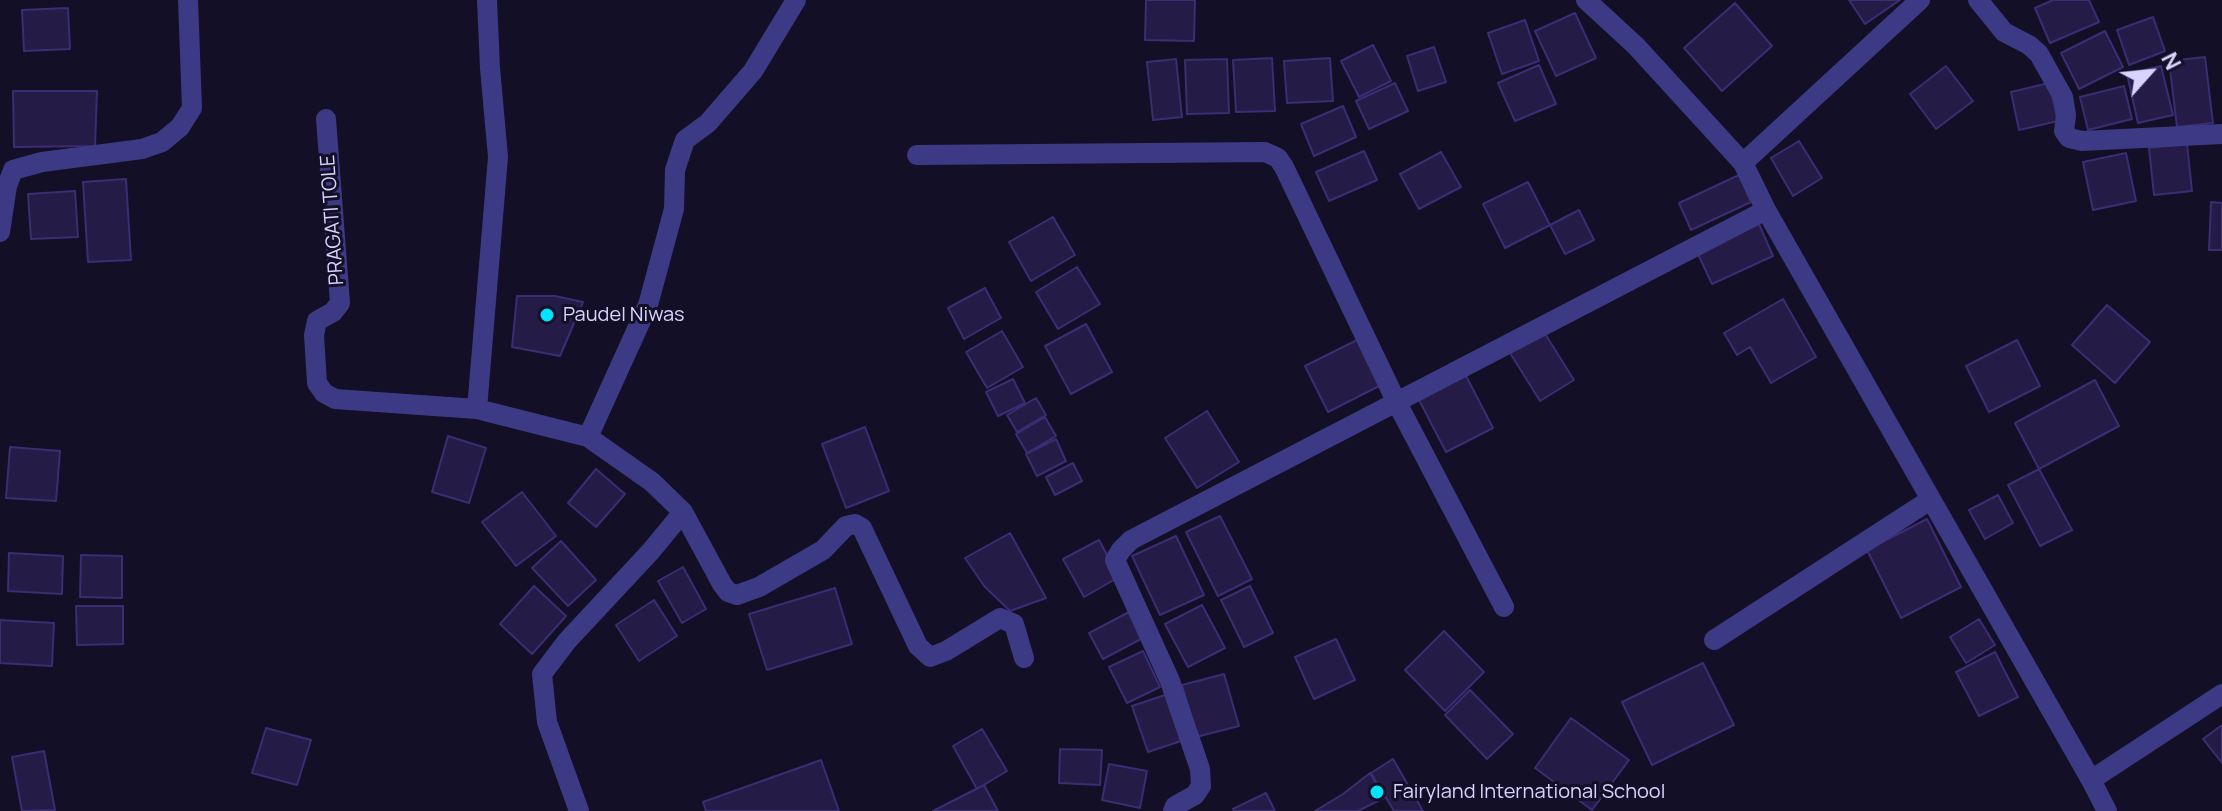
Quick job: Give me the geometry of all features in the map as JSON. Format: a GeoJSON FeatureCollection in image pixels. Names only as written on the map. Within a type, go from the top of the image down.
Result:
{"type":"FeatureCollection","features":[{"type":"Feature","properties":{"kind":"street"},"geometry":{"type":"LineString","coordinates":[[0,232],[7,186],[13,170],[42,162],[142,149],[162,142],[180,127],[192,108],[188,0]]}},
{"type":"Feature","properties":{"kind":"street"},"geometry":{"type":"LineString","coordinates":[[477,409],[498,157],[487,0]]}},
{"type":"Feature","properties":{"kind":"street"},"geometry":{"type":"LineString","coordinates":[[588,437],[648,305],[674,209],[675,170],[685,140],[708,123],[753,71],[796,0]]}},
{"type":"Feature","properties":{"kind":"street"},"geometry":{"type":"LineString","coordinates":[[1743,163],[1920,0]]}},
{"type":"Feature","properties":{"kind":"street"},"geometry":{"type":"LineString","coordinates":[[1978,0],[2004,32],[2039,54],[2063,97],[2066,115],[2064,131],[2069,138],[2082,141],[2222,134]]}},
{"type":"Feature","properties":{"kind":"street"},"geometry":{"type":"LineString","coordinates":[[1597,3],[1743,163],[1766,210],[2107,811]]}},
{"type":"Feature","properties":{"kind":"street","name":"PRAGATI TOLE"},"geometry":{"type":"LineString","coordinates":[[326,119],[340,303],[333,312],[317,321],[314,335],[317,383],[324,393],[335,399],[477,409],[588,437],[652,482],[683,512],[722,584],[728,592],[737,595],[759,587],[823,550],[846,526],[855,524],[862,528],[918,646],[930,657],[946,651],[1000,618],[1014,624],[1024,658]]}},
{"type":"Feature","properties":{"kind":"street"},"geometry":{"type":"LineString","coordinates":[[917,155],[1265,152],[1278,158],[1396,401],[1504,607]]}},
{"type":"Feature","properties":{"kind":"street"},"geometry":{"type":"LineString","coordinates":[[1173,811],[1175,806],[1195,795],[1201,786],[1200,769],[1170,681],[1115,560],[1121,550],[1131,540],[1766,210]]}},
{"type":"Feature","properties":{"kind":"street"},"geometry":{"type":"LineString","coordinates":[[1714,640],[1930,500]]}},
{"type":"Feature","properties":{"kind":"street"},"geometry":{"type":"LineString","coordinates":[[579,811],[547,722],[542,674],[567,641],[683,512]]}},
{"type":"Feature","properties":{"kind":"street"},"geometry":{"type":"LineString","coordinates":[[2091,780],[2222,694]]}},
{"type":"Feature","properties":{"kind":"building"},"geometry":{"type":"Polygon","coordinates":[[[1146,0],[1195,0],[1194,41],[1145,40],[1146,0]]]}},
{"type":"Feature","properties":{"kind":"building"},"geometry":{"type":"Polygon","coordinates":[[[1849,0],[1900,0],[1865,24],[1849,0]]]}},
{"type":"Feature","properties":{"kind":"building"},"geometry":{"type":"Polygon","coordinates":[[[2053,0],[2089,0],[2099,22],[2050,43],[2035,8],[2053,0]]]}},
{"type":"Feature","properties":{"kind":"building"},"geometry":{"type":"Polygon","coordinates":[[[1735,3],[1772,46],[1722,91],[1684,48],[1735,3]]]}},
{"type":"Feature","properties":{"kind":"building"},"geometry":{"type":"Polygon","coordinates":[[[68,8],[70,49],[24,51],[22,10],[68,8]]]}},
{"type":"Feature","properties":{"kind":"building"},"geometry":{"type":"Polygon","coordinates":[[[1575,13],[1596,58],[1556,76],[1535,31],[1575,13]]]}},
{"type":"Feature","properties":{"kind":"building"},"geometry":{"type":"Polygon","coordinates":[[[2153,17],[2165,51],[2129,65],[2117,30],[2153,17]]]}},
{"type":"Feature","properties":{"kind":"building"},"geometry":{"type":"Polygon","coordinates":[[[1525,20],[1539,61],[1502,74],[1488,33],[1525,20]]]}},
{"type":"Feature","properties":{"kind":"building"},"geometry":{"type":"Polygon","coordinates":[[[2105,31],[2123,67],[2079,89],[2061,53],[2105,31]]]}},
{"type":"Feature","properties":{"kind":"building"},"geometry":{"type":"Polygon","coordinates":[[[1373,45],[1391,81],[1359,97],[1341,61],[1373,45]]]}},
{"type":"Feature","properties":{"kind":"building"},"geometry":{"type":"Polygon","coordinates":[[[1434,47],[1446,82],[1418,91],[1407,56],[1434,47]]]}},
{"type":"Feature","properties":{"kind":"building"},"geometry":{"type":"Polygon","coordinates":[[[2205,57],[2213,123],[2177,127],[2169,61],[2205,57]]]}},
{"type":"Feature","properties":{"kind":"building"},"geometry":{"type":"Polygon","coordinates":[[[1272,58],[1275,111],[1236,112],[1233,60],[1272,58]]]}},
{"type":"Feature","properties":{"kind":"building"},"geometry":{"type":"Polygon","coordinates":[[[1330,58],[1333,101],[1287,103],[1284,61],[1330,58]]]}},
{"type":"Feature","properties":{"kind":"building"},"geometry":{"type":"Polygon","coordinates":[[[1176,59],[1182,117],[1153,120],[1147,62],[1176,59]]]}},
{"type":"Feature","properties":{"kind":"building"},"geometry":{"type":"Polygon","coordinates":[[[1227,59],[1229,113],[1187,114],[1185,60],[1227,59]]]}},
{"type":"Feature","properties":{"kind":"building"},"geometry":{"type":"Polygon","coordinates":[[[1539,65],[1556,104],[1515,121],[1498,83],[1539,65]]]}},
{"type":"Feature","properties":{"kind":"building"},"geometry":{"type":"Polygon","coordinates":[[[1946,66],[1973,101],[1936,129],[1910,94],[1946,66]]]}},
{"type":"Feature","properties":{"kind":"building"},"geometry":{"type":"Polygon","coordinates":[[[2161,66],[2173,115],[2138,123],[2127,74],[2161,66]]]}},
{"type":"Feature","properties":{"kind":"building"},"geometry":{"type":"Polygon","coordinates":[[[1395,83],[1408,111],[1369,129],[1356,101],[1395,83]]]}},
{"type":"Feature","properties":{"kind":"building"},"geometry":{"type":"Polygon","coordinates":[[[2049,83],[2058,121],[2019,130],[2011,92],[2049,83]]]}},
{"type":"Feature","properties":{"kind":"building"},"geometry":{"type":"Polygon","coordinates":[[[2124,86],[2132,119],[2088,130],[2080,97],[2124,86]]]}},
{"type":"Feature","properties":{"kind":"building"},"geometry":{"type":"Polygon","coordinates":[[[13,91],[97,91],[95,146],[14,147],[13,91]]]}},
{"type":"Feature","properties":{"kind":"building"},"geometry":{"type":"Polygon","coordinates":[[[1343,106],[1356,137],[1314,156],[1301,124],[1343,106]]]}},
{"type":"Feature","properties":{"kind":"building"},"geometry":{"type":"Polygon","coordinates":[[[1799,141],[1822,178],[1793,196],[1771,158],[1799,141]]]}},
{"type":"Feature","properties":{"kind":"building"},"geometry":{"type":"Polygon","coordinates":[[[2187,144],[2192,191],[2154,195],[2149,148],[2187,144]]]}},
{"type":"Feature","properties":{"kind":"building"},"geometry":{"type":"Polygon","coordinates":[[[1364,151],[1377,180],[1329,201],[1316,172],[1364,151]]]}},
{"type":"Feature","properties":{"kind":"building"},"geometry":{"type":"Polygon","coordinates":[[[1441,152],[1461,187],[1419,209],[1400,174],[1441,152]]]}},
{"type":"Feature","properties":{"kind":"building"},"geometry":{"type":"Polygon","coordinates":[[[2126,153],[2136,201],[2093,210],[2083,162],[2126,153]]]}},
{"type":"Feature","properties":{"kind":"building"},"geometry":{"type":"Polygon","coordinates":[[[1739,175],[1751,202],[1691,230],[1679,203],[1739,175]]]}},
{"type":"Feature","properties":{"kind":"building"},"geometry":{"type":"Polygon","coordinates":[[[126,179],[131,260],[88,262],[83,182],[126,179]]]}},
{"type":"Feature","properties":{"kind":"building"},"geometry":{"type":"Polygon","coordinates":[[[1528,182],[1550,225],[1505,248],[1483,204],[1528,182]]]}},
{"type":"Feature","properties":{"kind":"building"},"geometry":{"type":"Polygon","coordinates":[[[75,191],[78,237],[31,239],[28,194],[75,191]]]}},
{"type":"Feature","properties":{"kind":"building"},"geometry":{"type":"Polygon","coordinates":[[[2211,202],[2222,203],[2222,250],[2209,250],[2211,202]]]}},
{"type":"Feature","properties":{"kind":"building"},"geometry":{"type":"Polygon","coordinates":[[[1579,210],[1594,240],[1565,254],[1550,225],[1579,210]]]}},
{"type":"Feature","properties":{"kind":"building"},"geometry":{"type":"Polygon","coordinates":[[[1053,217],[1075,255],[1031,281],[1009,242],[1053,217]]]}},
{"type":"Feature","properties":{"kind":"building"},"geometry":{"type":"Polygon","coordinates":[[[1759,224],[1773,256],[1712,284],[1697,252],[1759,224]]]}},
{"type":"Feature","properties":{"kind":"building"},"geometry":{"type":"Polygon","coordinates":[[[1077,267],[1100,304],[1058,329],[1036,292],[1077,267]]]}},
{"type":"Feature","properties":{"kind":"building"},"geometry":{"type":"Polygon","coordinates":[[[985,288],[1001,318],[964,339],[948,308],[985,288]]]}},
{"type":"Feature","properties":{"kind":"building","name":"Paudel Niwas"},"geometry":{"type":"Polygon","coordinates":[[[517,296],[555,296],[583,302],[560,356],[512,347],[517,296]]]}},
{"type":"Feature","properties":{"kind":"building"},"geometry":{"type":"Polygon","coordinates":[[[1783,299],[1816,357],[1771,383],[1750,347],[1737,355],[1724,333],[1783,299]]]}},
{"type":"Feature","properties":{"kind":"building"},"geometry":{"type":"Polygon","coordinates":[[[2107,305],[2150,342],[2115,383],[2072,345],[2107,305]]]}},
{"type":"Feature","properties":{"kind":"building"},"geometry":{"type":"Polygon","coordinates":[[[1086,324],[1112,372],[1071,394],[1045,346],[1086,324]]]}},
{"type":"Feature","properties":{"kind":"building"},"geometry":{"type":"Polygon","coordinates":[[[1002,331],[1023,367],[987,388],[966,352],[1002,331]]]}},
{"type":"Feature","properties":{"kind":"building"},"geometry":{"type":"Polygon","coordinates":[[[1544,332],[1574,380],[1540,401],[1510,353],[1544,332]]]}},
{"type":"Feature","properties":{"kind":"building"},"geometry":{"type":"Polygon","coordinates":[[[1357,340],[1381,385],[1328,412],[1305,366],[1357,340]]]}},
{"type":"Feature","properties":{"kind":"building"},"geometry":{"type":"Polygon","coordinates":[[[2017,340],[2040,386],[1989,412],[1966,366],[2017,340]]]}},
{"type":"Feature","properties":{"kind":"building"},"geometry":{"type":"Polygon","coordinates":[[[1464,372],[1493,428],[1446,452],[1417,396],[1464,372]]]}},
{"type":"Feature","properties":{"kind":"building"},"geometry":{"type":"Polygon","coordinates":[[[1013,379],[1025,403],[998,416],[986,392],[1013,379]]]}},
{"type":"Feature","properties":{"kind":"building"},"geometry":{"type":"Polygon","coordinates":[[[2095,380],[2119,426],[2039,469],[2015,423],[2095,380]]]}},
{"type":"Feature","properties":{"kind":"building"},"geometry":{"type":"Polygon","coordinates":[[[1036,398],[1046,415],[1017,432],[1007,415],[1036,398]]]}},
{"type":"Feature","properties":{"kind":"building"},"geometry":{"type":"Polygon","coordinates":[[[1207,411],[1239,462],[1197,488],[1165,438],[1207,411]]]}},
{"type":"Feature","properties":{"kind":"building"},"geometry":{"type":"Polygon","coordinates":[[[1045,417],[1056,436],[1027,453],[1016,434],[1045,417]]]}},
{"type":"Feature","properties":{"kind":"building"},"geometry":{"type":"Polygon","coordinates":[[[865,427],[889,491],[846,508],[822,444],[865,427]]]}},
{"type":"Feature","properties":{"kind":"building"},"geometry":{"type":"Polygon","coordinates":[[[448,436],[486,448],[469,503],[432,492],[448,436]]]}},
{"type":"Feature","properties":{"kind":"building"},"geometry":{"type":"Polygon","coordinates":[[[1056,439],[1066,461],[1037,476],[1026,454],[1056,439]]]}},
{"type":"Feature","properties":{"kind":"building"},"geometry":{"type":"Polygon","coordinates":[[[10,447],[60,451],[56,501],[6,498],[10,447]]]}},
{"type":"Feature","properties":{"kind":"building"},"geometry":{"type":"Polygon","coordinates":[[[1073,463],[1082,481],[1055,495],[1046,477],[1073,463]]]}},
{"type":"Feature","properties":{"kind":"building"},"geometry":{"type":"Polygon","coordinates":[[[596,469],[625,494],[596,527],[568,503],[596,469]]]}},
{"type":"Feature","properties":{"kind":"building"},"geometry":{"type":"Polygon","coordinates":[[[2039,469],[2072,530],[2040,546],[2008,485],[2039,469]]]}},
{"type":"Feature","properties":{"kind":"building"},"geometry":{"type":"Polygon","coordinates":[[[522,492],[556,536],[516,566],[482,522],[522,492]]]}},
{"type":"Feature","properties":{"kind":"building"},"geometry":{"type":"Polygon","coordinates":[[[1998,495],[2013,523],[1985,539],[1969,510],[1998,495]]]}},
{"type":"Feature","properties":{"kind":"building"},"geometry":{"type":"Polygon","coordinates":[[[1220,516],[1252,579],[1218,596],[1186,532],[1220,516]]]}},
{"type":"Feature","properties":{"kind":"building"},"geometry":{"type":"Polygon","coordinates":[[[1927,519],[1961,587],[1901,618],[1867,550],[1927,519]]]}},
{"type":"Feature","properties":{"kind":"building"},"geometry":{"type":"Polygon","coordinates":[[[1010,533],[1046,598],[1010,611],[984,586],[965,558],[1010,533]]]}},
{"type":"Feature","properties":{"kind":"building"},"geometry":{"type":"Polygon","coordinates":[[[1176,536],[1204,595],[1160,615],[1132,556],[1176,536]]]}},
{"type":"Feature","properties":{"kind":"building"},"geometry":{"type":"Polygon","coordinates":[[[1099,540],[1119,577],[1084,597],[1063,559],[1099,540]]]}},
{"type":"Feature","properties":{"kind":"building"},"geometry":{"type":"Polygon","coordinates":[[[561,541],[596,580],[568,606],[532,568],[561,541]]]}},
{"type":"Feature","properties":{"kind":"building"},"geometry":{"type":"Polygon","coordinates":[[[9,553],[63,556],[62,594],[8,591],[9,553]]]}},
{"type":"Feature","properties":{"kind":"building"},"geometry":{"type":"Polygon","coordinates":[[[81,555],[122,556],[122,598],[80,597],[81,555]]]}},
{"type":"Feature","properties":{"kind":"building"},"geometry":{"type":"Polygon","coordinates":[[[683,567],[706,609],[682,623],[658,581],[683,567]]]}},
{"type":"Feature","properties":{"kind":"building"},"geometry":{"type":"Polygon","coordinates":[[[534,586],[566,616],[532,654],[500,624],[534,586]]]}},
{"type":"Feature","properties":{"kind":"building"},"geometry":{"type":"Polygon","coordinates":[[[1250,586],[1273,633],[1244,647],[1221,600],[1250,586]]]}},
{"type":"Feature","properties":{"kind":"building"},"geometry":{"type":"Polygon","coordinates":[[[835,588],[852,644],[767,670],[749,614],[835,588]]]}},
{"type":"Feature","properties":{"kind":"building"},"geometry":{"type":"Polygon","coordinates":[[[654,600],[677,636],[639,661],[616,625],[654,600]]]}},
{"type":"Feature","properties":{"kind":"building"},"geometry":{"type":"Polygon","coordinates":[[[1202,605],[1225,648],[1188,667],[1165,624],[1202,605]]]}},
{"type":"Feature","properties":{"kind":"building"},"geometry":{"type":"Polygon","coordinates":[[[76,606],[123,606],[123,644],[77,645],[76,606]]]}},
{"type":"Feature","properties":{"kind":"building"},"geometry":{"type":"Polygon","coordinates":[[[1129,612],[1143,638],[1103,659],[1089,633],[1129,612]]]}},
{"type":"Feature","properties":{"kind":"building"},"geometry":{"type":"Polygon","coordinates":[[[1979,619],[1995,645],[1966,663],[1950,637],[1979,619]]]}},
{"type":"Feature","properties":{"kind":"building"},"geometry":{"type":"Polygon","coordinates":[[[0,620],[54,623],[52,666],[0,663],[0,620]]]}},
{"type":"Feature","properties":{"kind":"building"},"geometry":{"type":"Polygon","coordinates":[[[1444,631],[1484,672],[1445,711],[1405,670],[1444,631]]]}},
{"type":"Feature","properties":{"kind":"building"},"geometry":{"type":"Polygon","coordinates":[[[1336,639],[1355,680],[1314,699],[1295,657],[1336,639]]]}},
{"type":"Feature","properties":{"kind":"building"},"geometry":{"type":"Polygon","coordinates":[[[1143,651],[1160,687],[1127,703],[1109,667],[1143,651]]]}},
{"type":"Feature","properties":{"kind":"building"},"geometry":{"type":"Polygon","coordinates":[[[1995,652],[2018,697],[1979,716],[1956,672],[1995,652]]]}},
{"type":"Feature","properties":{"kind":"building"},"geometry":{"type":"Polygon","coordinates":[[[1703,663],[1734,725],[1652,765],[1622,702],[1703,663]]]}},
{"type":"Feature","properties":{"kind":"building"},"geometry":{"type":"Polygon","coordinates":[[[1224,674],[1239,726],[1196,737],[1182,685],[1224,674]]]}},
{"type":"Feature","properties":{"kind":"building"},"geometry":{"type":"Polygon","coordinates":[[[1470,690],[1513,734],[1487,759],[1445,715],[1470,690]]]}},
{"type":"Feature","properties":{"kind":"building"},"geometry":{"type":"Polygon","coordinates":[[[1171,693],[1187,739],[1148,752],[1132,706],[1171,693]]]}},
{"type":"Feature","properties":{"kind":"building"},"geometry":{"type":"Polygon","coordinates":[[[1571,718],[1629,760],[1592,810],[1535,768],[1571,718]]]}},
{"type":"Feature","properties":{"kind":"building"},"geometry":{"type":"Polygon","coordinates":[[[2222,725],[2222,763],[2203,739],[2222,725]]]}},
{"type":"Feature","properties":{"kind":"building"},"geometry":{"type":"Polygon","coordinates":[[[266,728],[311,740],[297,785],[252,773],[266,728]]]}},
{"type":"Feature","properties":{"kind":"building"},"geometry":{"type":"Polygon","coordinates":[[[982,729],[1007,771],[977,789],[953,746],[982,729]]]}},
{"type":"Feature","properties":{"kind":"building"},"geometry":{"type":"Polygon","coordinates":[[[1060,749],[1102,750],[1100,785],[1059,783],[1060,749]]]}},
{"type":"Feature","properties":{"kind":"building"},"geometry":{"type":"Polygon","coordinates":[[[44,751],[55,810],[22,811],[12,757],[44,751]]]}},
{"type":"Feature","properties":{"kind":"building"},"geometry":{"type":"Polygon","coordinates":[[[1393,759],[1423,811],[1394,811],[1371,773],[1393,759]]]}},
{"type":"Feature","properties":{"kind":"building"},"geometry":{"type":"Polygon","coordinates":[[[821,760],[839,811],[706,811],[703,802],[821,760]]]}},
{"type":"Feature","properties":{"kind":"building"},"geometry":{"type":"Polygon","coordinates":[[[1109,764],[1147,771],[1140,808],[1102,800],[1109,764]]]}},
{"type":"Feature","properties":{"kind":"building"},"geometry":{"type":"Polygon","coordinates":[[[1370,773],[1384,798],[1358,811],[1315,811],[1343,794],[1370,773]]]}},
{"type":"Feature","properties":{"kind":"building"},"geometry":{"type":"Polygon","coordinates":[[[984,785],[998,811],[933,811],[984,785]]]}},
{"type":"Feature","properties":{"kind":"building"},"geometry":{"type":"Polygon","coordinates":[[[1266,793],[1275,811],[1234,811],[1233,809],[1266,793]]]}},
{"type":"Feature","properties":{"kind":"place","name":"Paudel Niwas"},"geometry":{"type":"Point","coordinates":[547,315]}},
{"type":"Feature","properties":{"kind":"place","name":"Fairyland International School"},"geometry":{"type":"Point","coordinates":[1377,792]}}]}
